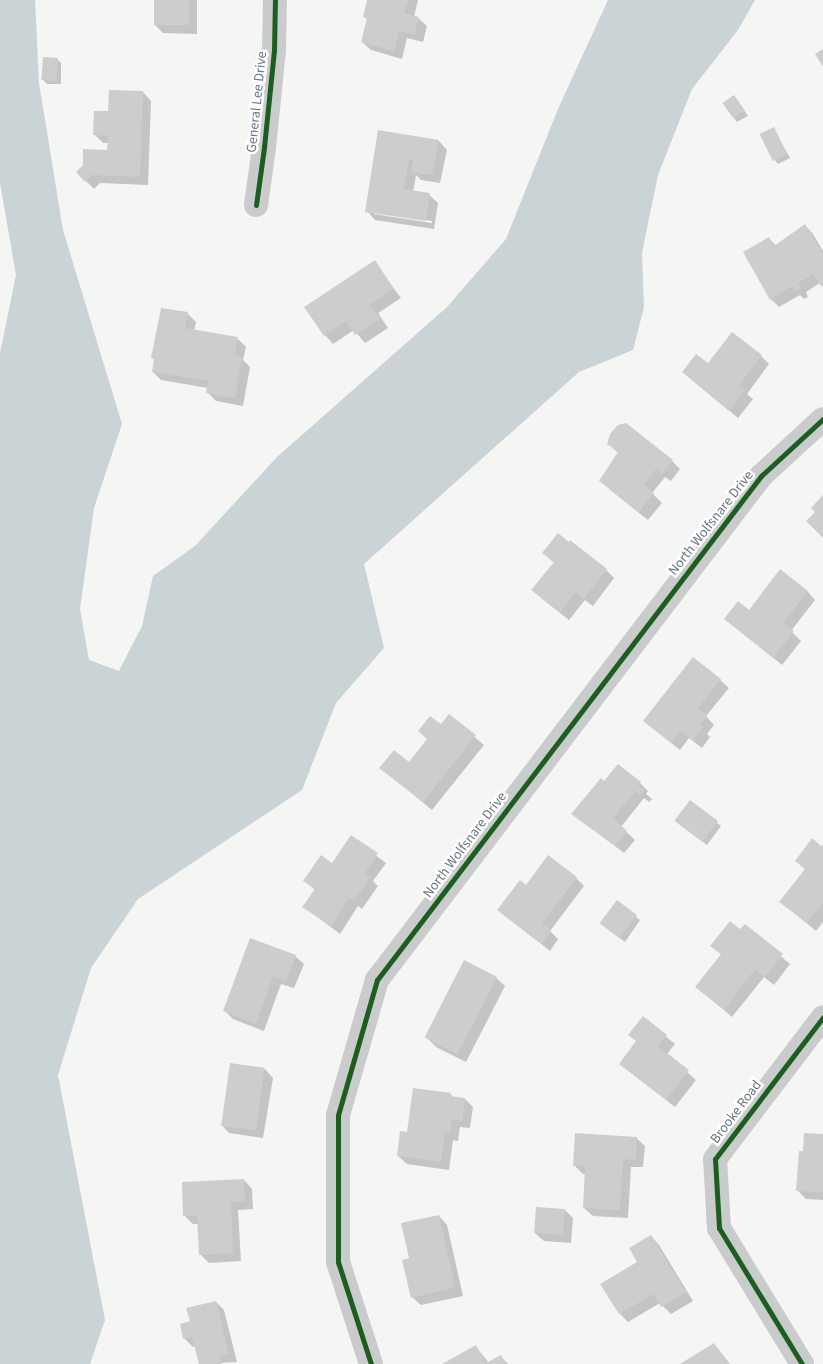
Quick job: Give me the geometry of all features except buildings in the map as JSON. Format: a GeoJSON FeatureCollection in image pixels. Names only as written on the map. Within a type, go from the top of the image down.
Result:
{"type":"FeatureCollection","features":[{"type":"Feature","properties":{"kind":"street","name":"General Lee Drive"},"geometry":{"type":"LineString","coordinates":[[256,205],[266,128],[276,0]]}},
{"type":"Feature","properties":{"kind":"street","name":"North Wolfsnare Drive"},"geometry":{"type":"LineString","coordinates":[[371,1364],[338,1262],[338,1115],[377,980],[761,476],[823,420]]}},
{"type":"Feature","properties":{"kind":"street","name":"Brooke Road"},"geometry":{"type":"LineString","coordinates":[[802,1364],[719,1228],[715,1159],[823,1017]]}},
{"type":"Feature","properties":{"kind":"shaded area"},"geometry":{"type":"Polygon","coordinates":[[[0,0],[35,0],[39,83],[63,230],[122,424],[94,508],[80,609],[89,660],[119,671],[142,626],[153,576],[195,546],[277,457],[447,307],[506,239],[558,109],[608,0],[755,0],[738,30],[692,89],[658,175],[642,253],[644,307],[633,350],[579,372],[364,564],[384,648],[336,703],[302,790],[138,899],[91,968],[58,1075],[105,1320],[90,1364],[0,1364],[0,353],[16,275],[0,183],[0,0]]]}},
{"type":"Feature","properties":{"kind":"cycle path"},"geometry":{"type":"LineString","coordinates":[[256,205],[274,50],[275,0]]}},
{"type":"Feature","properties":{"kind":"cycle path"},"geometry":{"type":"LineString","coordinates":[[371,1364],[338,1262],[338,1115],[377,980],[761,476],[823,419]]}},
{"type":"Feature","properties":{"kind":"cycle path"},"geometry":{"type":"LineString","coordinates":[[802,1364],[719,1228],[715,1159],[823,1017]]}}]}
